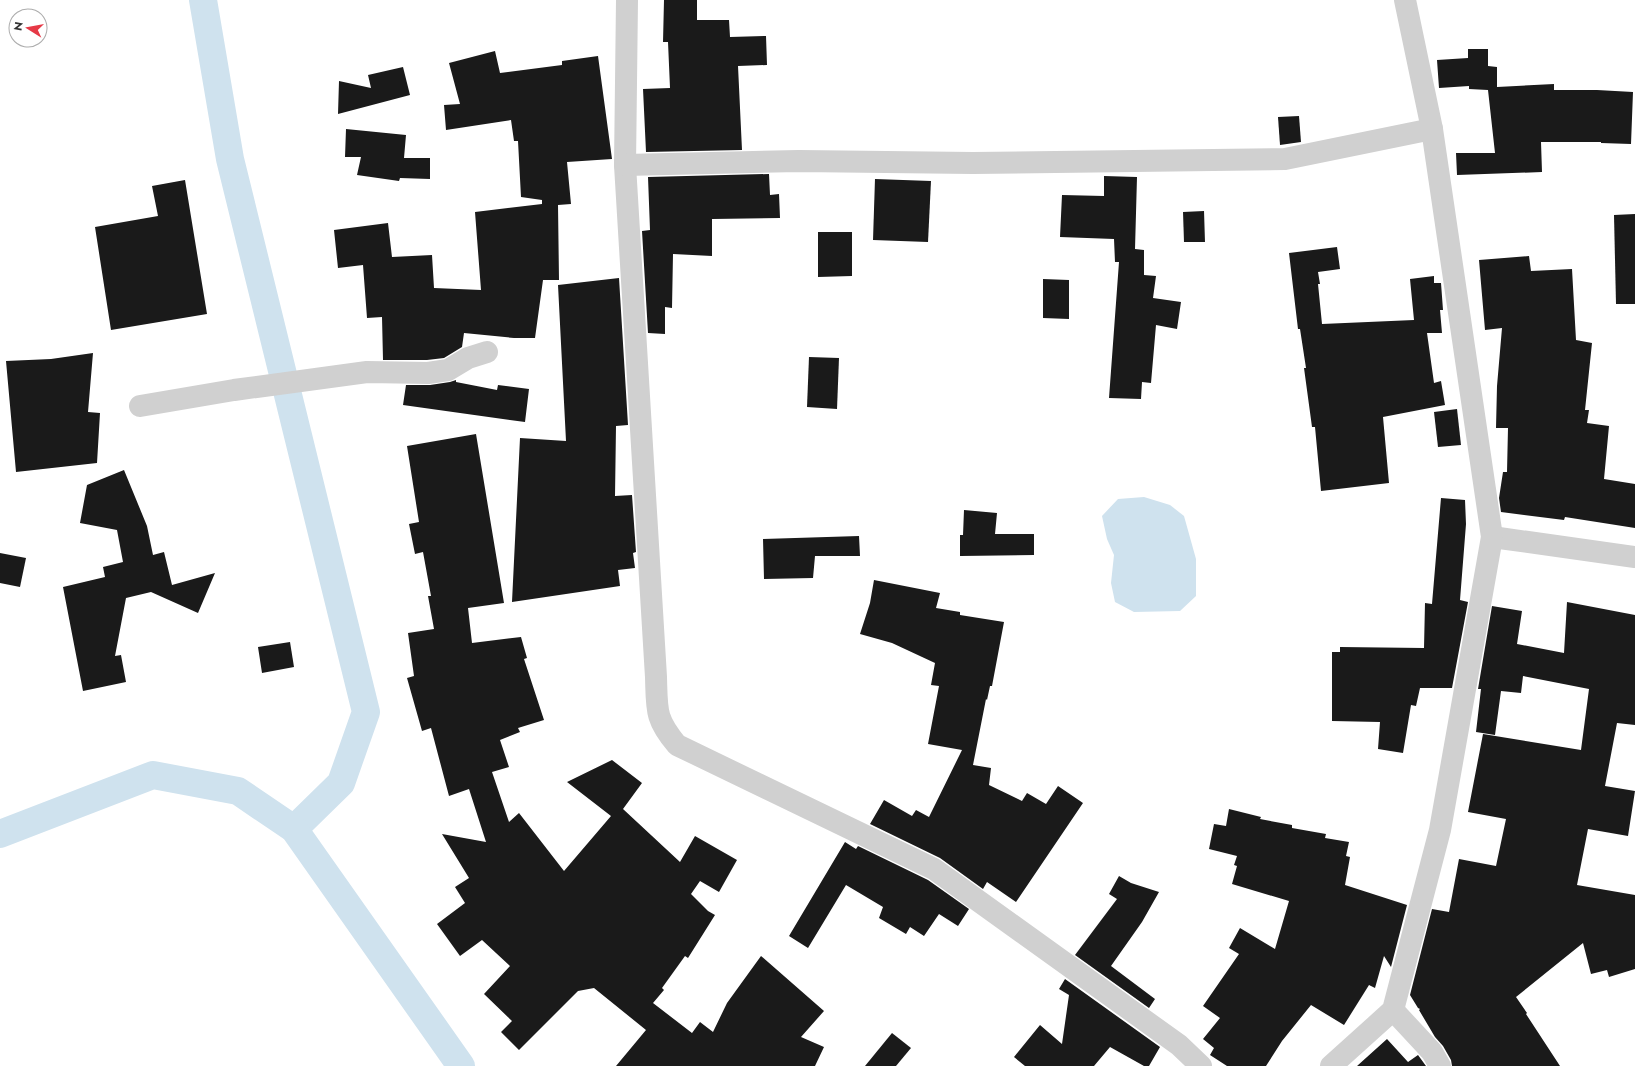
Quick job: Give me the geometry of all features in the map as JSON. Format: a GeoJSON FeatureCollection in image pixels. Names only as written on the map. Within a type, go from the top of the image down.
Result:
{"type":"FeatureCollection","features":[{"type":"Feature","properties":{"kind":"street"},"geometry":{"type":"LineString","coordinates":[[627,0],[625,165],[656,677],[656,710],[664,730],[676,745],[934,869],[1179,1044],[1201,1066]]}},
{"type":"Feature","properties":{"kind":"street"},"geometry":{"type":"LineString","coordinates":[[1331,1066],[1393,1010],[1440,830],[1492,537],[1432,129],[1405,0]]}},
{"type":"Feature","properties":{"kind":"street"},"geometry":{"type":"LineString","coordinates":[[625,165],[799,161],[973,163],[1285,159],[1432,129]]}},
{"type":"Feature","properties":{"kind":"street"},"geometry":{"type":"LineString","coordinates":[[140,406],[234,390],[367,372],[428,373],[448,370],[468,358],[487,352]]}},
{"type":"Feature","properties":{"kind":"street"},"geometry":{"type":"LineString","coordinates":[[1492,537],[1635,557]]}},
{"type":"Feature","properties":{"kind":"street"},"geometry":{"type":"LineString","coordinates":[[1393,1010],[1432,1052],[1440,1066]]}},
{"type":"Feature","properties":{"kind":"water"},"geometry":{"type":"Polygon","coordinates":[[[1144,497],[1170,505],[1184,516],[1196,559],[1196,596],[1180,611],[1134,612],[1115,602],[1111,583],[1114,555],[1107,539],[1102,516],[1118,499],[1144,497]]]}},
{"type":"Feature","properties":{"kind":"building"},"geometry":{"type":"Polygon","coordinates":[[[664,0],[697,0],[697,20],[729,20],[730,37],[766,36],[767,65],[738,66],[742,150],[646,152],[643,89],[670,88],[668,42],[663,42],[664,0]]]}},
{"type":"Feature","properties":{"kind":"building"},"geometry":{"type":"Polygon","coordinates":[[[1468,49],[1488,49],[1488,66],[1497,67],[1497,87],[1554,84],[1554,90],[1633,92],[1631,144],[1601,142],[1541,142],[1542,172],[1457,175],[1456,153],[1495,153],[1488,90],[1469,89],[1469,86],[1439,88],[1437,60],[1468,58],[1468,49]]]}},
{"type":"Feature","properties":{"kind":"building"},"geometry":{"type":"Polygon","coordinates":[[[495,51],[500,73],[562,65],[562,61],[598,56],[612,159],[567,162],[571,204],[558,205],[559,280],[543,280],[535,338],[514,338],[464,333],[462,347],[444,358],[427,360],[383,360],[382,317],[367,318],[363,265],[338,268],[334,230],[388,223],[392,257],[432,255],[434,288],[481,290],[475,212],[542,204],[542,200],[521,197],[518,141],[514,141],[511,120],[446,130],[444,105],[460,104],[449,63],[495,51]]]}},
{"type":"Feature","properties":{"kind":"building"},"geometry":{"type":"Polygon","coordinates":[[[403,67],[410,95],[338,114],[339,81],[371,88],[368,75],[403,67]]]}},
{"type":"Feature","properties":{"kind":"building"},"geometry":{"type":"Polygon","coordinates":[[[1299,116],[1301,142],[1280,145],[1278,117],[1299,116]]]}},
{"type":"Feature","properties":{"kind":"building"},"geometry":{"type":"Polygon","coordinates":[[[346,129],[406,135],[404,158],[430,158],[430,179],[400,178],[399,181],[357,175],[361,157],[345,157],[346,129]]]}},
{"type":"Feature","properties":{"kind":"building"},"geometry":{"type":"Polygon","coordinates":[[[769,174],[770,195],[779,194],[780,218],[712,219],[712,256],[673,254],[672,308],[665,307],[665,334],[648,333],[642,231],[650,230],[648,177],[769,174]]]}},
{"type":"Feature","properties":{"kind":"building"},"geometry":{"type":"Polygon","coordinates":[[[1104,176],[1137,177],[1135,249],[1144,250],[1144,275],[1156,276],[1153,298],[1181,302],[1177,329],[1156,325],[1151,383],[1142,382],[1141,399],[1109,398],[1119,262],[1115,262],[1114,239],[1060,237],[1062,195],[1104,196],[1104,176]]]}},
{"type":"Feature","properties":{"kind":"building"},"geometry":{"type":"Polygon","coordinates":[[[875,179],[931,181],[928,242],[873,240],[875,179]]]}},
{"type":"Feature","properties":{"kind":"building"},"geometry":{"type":"Polygon","coordinates":[[[185,180],[207,314],[111,330],[95,227],[158,216],[152,186],[185,180]]]}},
{"type":"Feature","properties":{"kind":"building"},"geometry":{"type":"Polygon","coordinates":[[[1204,211],[1205,242],[1184,242],[1183,212],[1204,211]]]}},
{"type":"Feature","properties":{"kind":"building"},"geometry":{"type":"Polygon","coordinates":[[[1635,214],[1635,304],[1616,304],[1614,215],[1635,214]]]}},
{"type":"Feature","properties":{"kind":"building"},"geometry":{"type":"Polygon","coordinates":[[[818,232],[852,232],[852,276],[818,277],[818,232]]]}},
{"type":"Feature","properties":{"kind":"building"},"geometry":{"type":"Polygon","coordinates":[[[1337,247],[1340,269],[1318,272],[1322,324],[1414,320],[1410,279],[1434,276],[1434,283],[1441,283],[1443,310],[1440,310],[1442,333],[1427,333],[1434,383],[1441,381],[1445,405],[1383,417],[1389,483],[1321,491],[1315,427],[1312,427],[1304,368],[1306,368],[1300,329],[1298,329],[1289,253],[1337,247]]]}},
{"type":"Feature","properties":{"kind":"building"},"geometry":{"type":"Polygon","coordinates":[[[1529,256],[1531,271],[1572,269],[1576,340],[1592,343],[1585,410],[1589,410],[1587,423],[1609,426],[1604,479],[1635,484],[1635,528],[1565,517],[1564,520],[1501,512],[1499,498],[1503,472],[1507,472],[1508,428],[1496,428],[1497,386],[1502,328],[1485,330],[1479,260],[1529,256]]]}},
{"type":"Feature","properties":{"kind":"building"},"geometry":{"type":"Polygon","coordinates":[[[619,278],[628,425],[616,426],[615,496],[632,495],[636,552],[633,553],[635,568],[618,570],[620,586],[512,602],[520,438],[566,441],[558,285],[619,278]]]}},
{"type":"Feature","properties":{"kind":"building"},"geometry":{"type":"Polygon","coordinates":[[[1043,279],[1069,280],[1069,319],[1043,318],[1043,279]]]}},
{"type":"Feature","properties":{"kind":"building"},"geometry":{"type":"Polygon","coordinates":[[[93,353],[88,412],[100,413],[97,463],[16,472],[6,361],[51,359],[93,353]]]}},
{"type":"Feature","properties":{"kind":"building"},"geometry":{"type":"Polygon","coordinates":[[[809,357],[839,358],[837,409],[807,407],[809,357]]]}},
{"type":"Feature","properties":{"kind":"building"},"geometry":{"type":"Polygon","coordinates":[[[456,380],[456,382],[497,390],[498,385],[529,389],[525,422],[403,405],[406,385],[430,385],[456,380]]]}},
{"type":"Feature","properties":{"kind":"building"},"geometry":{"type":"Polygon","coordinates":[[[1457,409],[1461,445],[1438,447],[1434,412],[1457,409]]]}},
{"type":"Feature","properties":{"kind":"building"},"geometry":{"type":"Polygon","coordinates":[[[476,434],[504,603],[468,608],[472,643],[521,637],[527,658],[524,659],[544,720],[518,728],[520,732],[500,740],[509,767],[492,772],[509,822],[519,813],[564,871],[611,816],[567,782],[612,760],[642,783],[623,809],[680,862],[695,836],[737,860],[719,892],[700,881],[691,894],[708,911],[715,915],[688,958],[685,956],[662,988],[664,990],[653,1003],[692,1033],[700,1022],[713,1032],[727,1003],[761,956],[824,1011],[801,1037],[824,1047],[815,1066],[616,1066],[646,1030],[594,988],[578,991],[519,1050],[501,1032],[512,1021],[484,994],[510,966],[482,940],[460,956],[437,924],[465,903],[455,887],[469,878],[442,834],[486,842],[469,789],[449,796],[431,728],[422,731],[407,678],[414,676],[408,633],[434,629],[428,596],[431,596],[423,552],[415,554],[409,524],[419,522],[407,446],[476,434]]]}},
{"type":"Feature","properties":{"kind":"building"},"geometry":{"type":"Polygon","coordinates":[[[124,470],[147,526],[153,555],[164,552],[172,585],[215,573],[198,613],[151,592],[126,598],[115,656],[121,655],[126,682],[83,691],[63,587],[105,577],[103,567],[123,562],[117,530],[80,523],[87,485],[124,470]]]}},
{"type":"Feature","properties":{"kind":"building"},"geometry":{"type":"Polygon","coordinates":[[[1441,498],[1465,500],[1466,524],[1460,600],[1468,602],[1452,688],[1420,688],[1416,706],[1411,705],[1403,753],[1378,749],[1380,722],[1332,721],[1332,652],[1340,652],[1340,647],[1424,648],[1425,603],[1432,604],[1441,498]]]}},
{"type":"Feature","properties":{"kind":"building"},"geometry":{"type":"Polygon","coordinates":[[[964,510],[997,513],[995,534],[1034,534],[1034,555],[960,556],[960,535],[963,535],[964,510]]]}},
{"type":"Feature","properties":{"kind":"building"},"geometry":{"type":"Polygon","coordinates":[[[859,536],[860,556],[815,556],[813,578],[764,579],[763,539],[859,536]]]}},
{"type":"Feature","properties":{"kind":"building"},"geometry":{"type":"Polygon","coordinates":[[[0,553],[26,558],[20,587],[0,583],[0,553]]]}},
{"type":"Feature","properties":{"kind":"building"},"geometry":{"type":"Polygon","coordinates":[[[874,580],[940,593],[936,608],[960,612],[960,615],[1004,622],[992,686],[990,686],[987,700],[986,699],[973,765],[991,768],[989,785],[1022,801],[1027,793],[1046,804],[1058,786],[1083,803],[1016,902],[987,882],[983,889],[940,858],[870,824],[884,800],[912,816],[916,810],[929,817],[962,750],[928,744],[939,686],[931,685],[935,663],[892,643],[860,634],[870,603],[874,580]]]}},
{"type":"Feature","properties":{"kind":"building"},"geometry":{"type":"Polygon","coordinates":[[[1567,602],[1635,615],[1635,725],[1617,723],[1605,786],[1635,791],[1628,836],[1588,829],[1577,885],[1635,895],[1635,969],[1609,977],[1607,970],[1591,974],[1583,943],[1516,997],[1560,1066],[1452,1066],[1451,1060],[1443,1046],[1435,1037],[1419,1010],[1420,1009],[1410,995],[1432,909],[1449,912],[1459,859],[1496,866],[1506,819],[1468,812],[1483,734],[1581,750],[1589,689],[1523,676],[1521,693],[1501,691],[1495,735],[1476,732],[1481,689],[1478,689],[1492,606],[1522,611],[1517,644],[1564,653],[1567,602]]]}},
{"type":"Feature","properties":{"kind":"building"},"geometry":{"type":"Polygon","coordinates":[[[290,642],[294,667],[262,673],[258,647],[290,642]]]}},
{"type":"Feature","properties":{"kind":"building"},"geometry":{"type":"Polygon","coordinates":[[[1229,809],[1261,817],[1260,819],[1292,825],[1292,828],[1326,834],[1325,838],[1349,842],[1346,856],[1350,857],[1345,885],[1407,905],[1391,967],[1384,956],[1375,988],[1369,985],[1344,1025],[1311,1005],[1282,1041],[1266,1066],[1227,1066],[1210,1055],[1214,1048],[1203,1039],[1220,1018],[1203,1006],[1239,954],[1229,948],[1240,928],[1275,949],[1289,901],[1232,884],[1237,866],[1234,865],[1237,856],[1209,849],[1214,824],[1226,826],[1229,809]]]}},
{"type":"Feature","properties":{"kind":"building"},"geometry":{"type":"Polygon","coordinates":[[[845,842],[856,849],[858,846],[928,880],[969,909],[958,926],[939,914],[924,936],[910,927],[906,934],[879,918],[883,907],[846,885],[808,948],[789,936],[845,842]]]}},
{"type":"Feature","properties":{"kind":"building"},"geometry":{"type":"Polygon","coordinates":[[[1119,876],[1131,883],[1159,892],[1142,922],[1111,966],[1155,999],[1149,1008],[1075,955],[1117,899],[1109,894],[1119,876]]]}},
{"type":"Feature","properties":{"kind":"building"},"geometry":{"type":"Polygon","coordinates":[[[1065,979],[1160,1047],[1149,1066],[1144,1066],[1110,1047],[1094,1066],[1025,1066],[1014,1057],[1040,1025],[1062,1044],[1069,995],[1059,989],[1065,979]]]}},
{"type":"Feature","properties":{"kind":"building"},"geometry":{"type":"Polygon","coordinates":[[[892,1033],[911,1048],[896,1066],[865,1066],[892,1033]]]}},
{"type":"Feature","properties":{"kind":"building"},"geometry":{"type":"Polygon","coordinates":[[[1387,1039],[1408,1062],[1418,1055],[1426,1066],[1357,1066],[1387,1039]]]}},
{"type":"Feature","properties":{"kind":"waterway"},"geometry":{"type":"LineString","coordinates":[[203,0],[230,159],[366,712],[341,783],[294,829]]}},
{"type":"Feature","properties":{"kind":"waterway"},"geometry":{"type":"LineString","coordinates":[[0,834],[153,775],[238,791],[294,829],[461,1066]]}}]}
